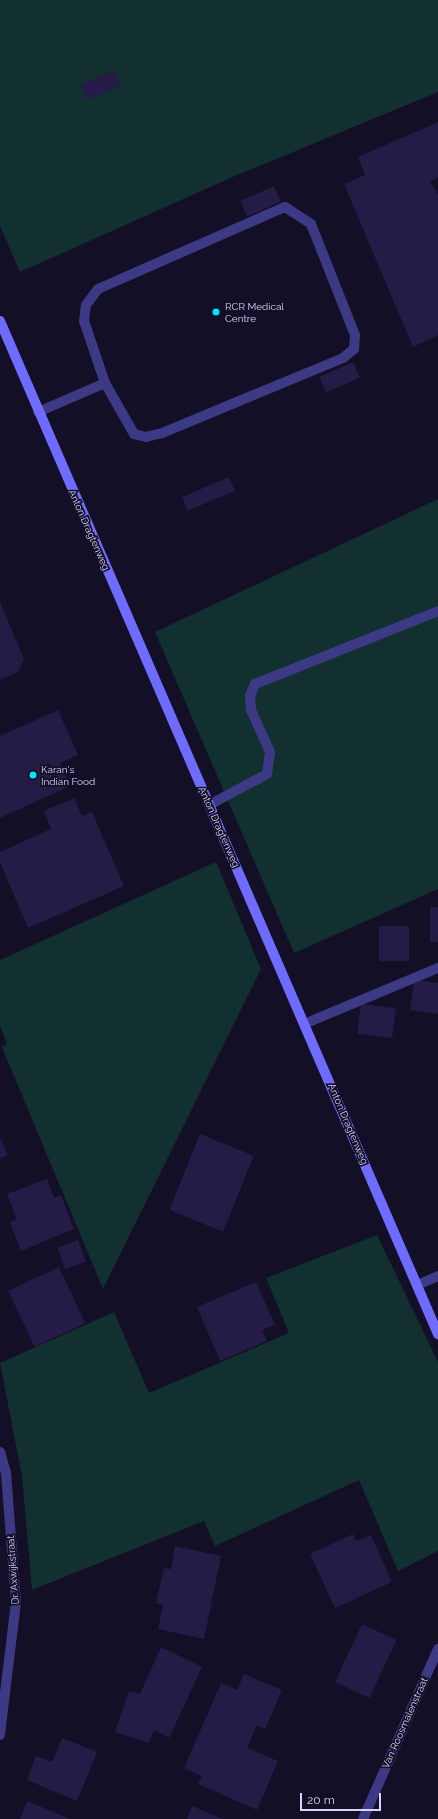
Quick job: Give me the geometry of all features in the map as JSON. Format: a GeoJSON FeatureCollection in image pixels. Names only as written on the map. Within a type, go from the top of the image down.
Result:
{"type":"FeatureCollection","features":[{"type":"Feature","properties":{"kind":"main road","name":"Anton Dragtenweg"},"geometry":{"type":"LineString","coordinates":[[0,321],[38,412],[438,1334]]}},
{"type":"Feature","properties":{"kind":"street"},"geometry":{"type":"LineString","coordinates":[[286,207],[311,224],[355,335],[354,349],[343,358],[162,433],[146,437],[134,434],[105,383],[84,320],[86,304],[98,289],[286,207]]}},
{"type":"Feature","properties":{"kind":"street"},"geometry":{"type":"LineString","coordinates":[[38,412],[105,383]]}},
{"type":"Feature","properties":{"kind":"street"},"geometry":{"type":"LineString","coordinates":[[209,805],[267,774],[270,752],[251,710],[250,696],[255,684],[438,611]]}},
{"type":"Feature","properties":{"kind":"street"},"geometry":{"type":"LineString","coordinates":[[304,1024],[438,968]]}},
{"type":"Feature","properties":{"kind":"street"},"geometry":{"type":"LineString","coordinates":[[417,1285],[438,1276]]}},
{"type":"Feature","properties":{"kind":"street","name":"Dr. Axwijkstraat"},"geometry":{"type":"LineString","coordinates":[[0,1452],[6,1473],[16,1602],[0,1735]]}},
{"type":"Feature","properties":{"kind":"street","name":"Van Roosmalenstraat"},"geometry":{"type":"LineString","coordinates":[[363,1819],[438,1648]]}},
{"type":"Feature","properties":{"kind":"green space"},"geometry":{"type":"Polygon","coordinates":[[[0,0],[438,0],[438,92],[235,176],[20,272],[0,226],[0,0]]]}},
{"type":"Feature","properties":{"kind":"green space"},"geometry":{"type":"Polygon","coordinates":[[[438,499],[438,889],[294,953],[155,632],[438,499]]]}},
{"type":"Feature","properties":{"kind":"green space"},"geometry":{"type":"Polygon","coordinates":[[[216,862],[261,969],[103,1289],[2,1047],[7,1044],[0,1026],[0,960],[216,862]]]}},
{"type":"Feature","properties":{"kind":"green space"},"geometry":{"type":"Polygon","coordinates":[[[377,1235],[438,1362],[438,1551],[398,1571],[359,1480],[215,1546],[204,1521],[32,1590],[22,1476],[0,1363],[114,1312],[149,1393],[289,1333],[266,1278],[377,1235]]]}},
{"type":"Feature","properties":{"kind":"building"},"geometry":{"type":"Polygon","coordinates":[[[114,70],[121,86],[87,101],[80,85],[114,70]]]}},
{"type":"Feature","properties":{"kind":"building"},"geometry":{"type":"Polygon","coordinates":[[[438,122],[438,177],[430,181],[438,195],[438,335],[413,347],[344,184],[365,175],[358,157],[438,122]]]}},
{"type":"Feature","properties":{"kind":"building"},"geometry":{"type":"Polygon","coordinates":[[[274,186],[281,202],[247,217],[240,201],[274,186]]]}},
{"type":"Feature","properties":{"kind":"building"},"geometry":{"type":"Polygon","coordinates":[[[353,362],[360,378],[326,393],[319,377],[353,362]]]}},
{"type":"Feature","properties":{"kind":"building"},"geometry":{"type":"Polygon","coordinates":[[[229,477],[235,491],[188,511],[182,497],[229,477]]]}},
{"type":"Feature","properties":{"kind":"building"},"geometry":{"type":"Polygon","coordinates":[[[0,602],[24,659],[18,672],[0,680],[0,602]]]}},
{"type":"Feature","properties":{"kind":"building","name":"Karan's Indian Food"},"geometry":{"type":"Polygon","coordinates":[[[58,710],[78,755],[60,763],[70,786],[0,818],[0,736],[58,710]]]}},
{"type":"Feature","properties":{"kind":"building"},"geometry":{"type":"Polygon","coordinates":[[[74,798],[82,816],[92,812],[124,886],[28,928],[0,862],[0,852],[51,829],[44,811],[74,798]]]}},
{"type":"Feature","properties":{"kind":"building"},"geometry":{"type":"Polygon","coordinates":[[[430,907],[438,907],[438,942],[430,942],[430,907]]]}},
{"type":"Feature","properties":{"kind":"building"},"geometry":{"type":"Polygon","coordinates":[[[379,926],[409,926],[409,961],[379,961],[379,926]]]}},
{"type":"Feature","properties":{"kind":"building"},"geometry":{"type":"Polygon","coordinates":[[[414,980],[438,983],[438,1014],[410,1010],[414,980]]]}},
{"type":"Feature","properties":{"kind":"building"},"geometry":{"type":"Polygon","coordinates":[[[361,1004],[396,1008],[392,1038],[357,1034],[361,1004]]]}},
{"type":"Feature","properties":{"kind":"building"},"geometry":{"type":"Polygon","coordinates":[[[200,1134],[254,1156],[223,1232],[169,1210],[200,1134]]]}},
{"type":"Feature","properties":{"kind":"building"},"geometry":{"type":"Polygon","coordinates":[[[0,1138],[8,1155],[0,1158],[0,1138]]]}},
{"type":"Feature","properties":{"kind":"building"},"geometry":{"type":"Polygon","coordinates":[[[47,1179],[54,1198],[61,1195],[74,1229],[21,1251],[10,1222],[17,1220],[7,1194],[47,1179]]]}},
{"type":"Feature","properties":{"kind":"building"},"geometry":{"type":"Polygon","coordinates":[[[78,1240],[86,1262],[65,1269],[57,1248],[78,1240]]]}},
{"type":"Feature","properties":{"kind":"building"},"geometry":{"type":"Polygon","coordinates":[[[59,1267],[85,1323],[34,1347],[8,1291],[59,1267]]]}},
{"type":"Feature","properties":{"kind":"building"},"geometry":{"type":"Polygon","coordinates":[[[256,1282],[275,1325],[262,1330],[267,1341],[220,1361],[197,1307],[256,1282]]]}},
{"type":"Feature","properties":{"kind":"building"},"geometry":{"type":"Polygon","coordinates":[[[353,1534],[356,1541],[371,1535],[392,1582],[335,1608],[310,1554],[353,1534]]]}},
{"type":"Feature","properties":{"kind":"building"},"geometry":{"type":"Polygon","coordinates":[[[175,1546],[221,1556],[204,1639],[158,1629],[163,1605],[156,1603],[164,1568],[171,1569],[175,1546]]]}},
{"type":"Feature","properties":{"kind":"building"},"geometry":{"type":"Polygon","coordinates":[[[362,1624],[396,1640],[369,1698],[335,1682],[362,1624]]]}},
{"type":"Feature","properties":{"kind":"building"},"geometry":{"type":"Polygon","coordinates":[[[161,1647],[202,1667],[169,1738],[154,1730],[149,1743],[115,1732],[129,1691],[140,1694],[161,1647]]]}},
{"type":"Feature","properties":{"kind":"building"},"geometry":{"type":"Polygon","coordinates":[[[244,1674],[282,1690],[265,1729],[257,1725],[247,1748],[278,1761],[257,1810],[198,1784],[202,1776],[184,1768],[221,1683],[237,1690],[244,1674]]]}},
{"type":"Feature","properties":{"kind":"building"},"geometry":{"type":"Polygon","coordinates":[[[62,1738],[97,1752],[77,1801],[27,1780],[36,1756],[52,1762],[62,1738]]]}},
{"type":"Feature","properties":{"kind":"building"},"geometry":{"type":"Polygon","coordinates":[[[27,1801],[68,1818],[68,1819],[20,1819],[27,1801]]]}},
{"type":"Feature","properties":{"kind":"building"},"geometry":{"type":"Polygon","coordinates":[[[192,1806],[223,1819],[187,1819],[192,1806]]]}},
{"type":"Feature","properties":{"kind":"place","name":"RCR Medical Centre"},"geometry":{"type":"Point","coordinates":[216,312]}},
{"type":"Feature","properties":{"kind":"place","name":"Karan's Indian Food"},"geometry":{"type":"Point","coordinates":[33,775]}}]}
